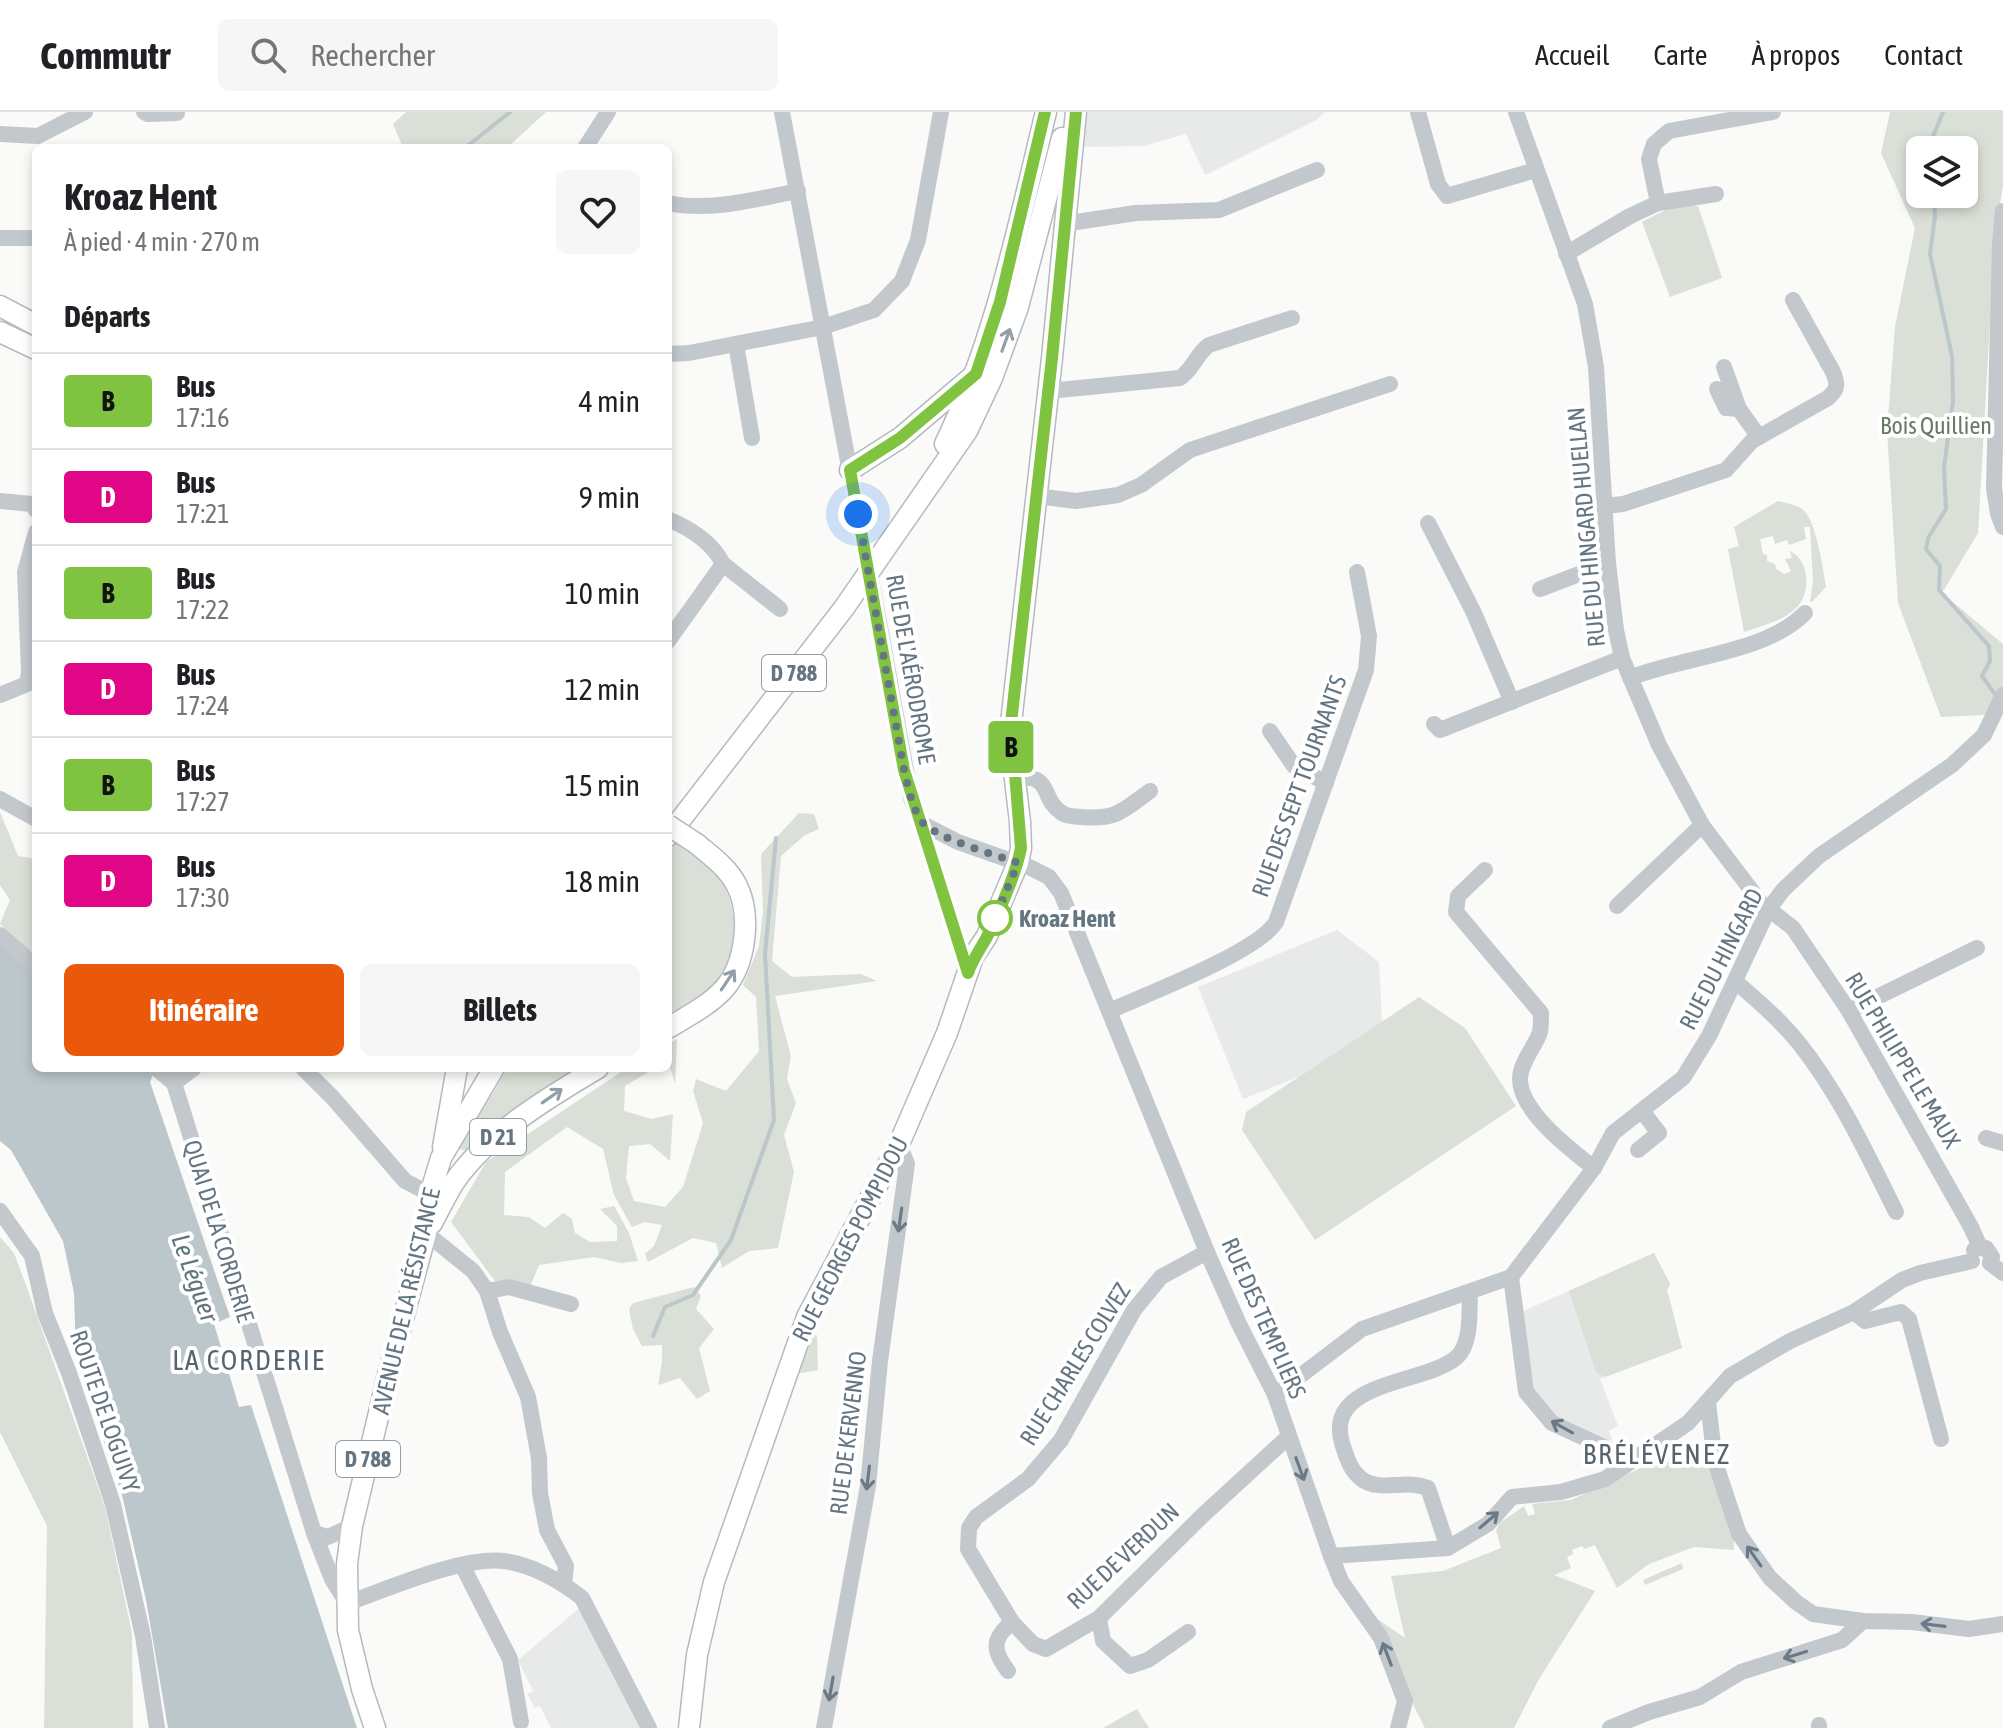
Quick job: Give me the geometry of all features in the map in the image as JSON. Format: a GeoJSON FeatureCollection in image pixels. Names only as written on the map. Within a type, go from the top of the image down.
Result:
{"type":"FeatureCollection","features":[{"type":"Feature","properties":{"kind":"main road","name":"D 788"},"geometry":{"type":"LineString","coordinates":[[916,506],[976,374],[1000,302],[1046,112]]}},
{"type":"Feature","properties":{"kind":"main road","name":"D 788"},"geometry":{"type":"LineString","coordinates":[[672,831],[844,608],[967,431],[992,378],[1018,307],[1069,112]]}},
{"type":"Feature","properties":{"kind":"main road"},"geometry":{"type":"LineString","coordinates":[[1018,863],[1020,822],[1011,723],[1049,391],[1076,112]]}},
{"type":"Feature","properties":{"kind":"main road"},"geometry":{"type":"LineString","coordinates":[[0,296],[32,311]]}},
{"type":"Feature","properties":{"kind":"main road"},"geometry":{"type":"LineString","coordinates":[[0,306],[32,323]]}},
{"type":"Feature","properties":{"kind":"main road"},"geometry":{"type":"LineString","coordinates":[[0,332],[32,347]]}},
{"type":"Feature","properties":{"kind":"main road"},"geometry":{"type":"LineString","coordinates":[[850,470],[900,438],[976,374]]}},
{"type":"Feature","properties":{"kind":"main road"},"geometry":{"type":"LineString","coordinates":[[672,828],[719,862],[736,883],[744,908],[742,949],[737,968],[725,988],[705,1006],[672,1026]]}},
{"type":"Feature","properties":{"kind":"main road","name":"RUE GEORGES POMPIDOU"},"geometry":{"type":"LineString","coordinates":[[689,1728],[697,1655],[714,1582],[788,1366],[807,1317],[899,1144],[947,1033],[973,957],[987,936],[1018,863]]}},
{"type":"Feature","properties":{"kind":"main road","name":"D 21"},"geometry":{"type":"LineString","coordinates":[[441,1158],[456,1072]]}},
{"type":"Feature","properties":{"kind":"main road","name":"AVENUE DE LA RÉSISTANCE"},"geometry":{"type":"LineString","coordinates":[[375,1728],[348,1630],[347,1564],[352,1526],[426,1233],[430,1194],[441,1158],[492,1072]]}},
{"type":"Feature","properties":{"kind":"main road","name":"D 21"},"geometry":{"type":"LineString","coordinates":[[426,1233],[454,1182],[484,1148],[555,1093],[591,1072]]}},
{"type":"Feature","properties":{"kind":"street"},"geometry":{"type":"LineString","coordinates":[[0,134],[38,136],[85,112]]}},
{"type":"Feature","properties":{"kind":"street"},"geometry":{"type":"LineString","coordinates":[[144,112],[177,113]]}},
{"type":"Feature","properties":{"kind":"street"},"geometry":{"type":"LineString","coordinates":[[588,144],[608,112]]}},
{"type":"Feature","properties":{"kind":"street","name":"RUE DE L'AÉRODROME"},"geometry":{"type":"LineString","coordinates":[[782,112],[904,770],[968,973]]}},
{"type":"Feature","properties":{"kind":"street"},"geometry":{"type":"LineString","coordinates":[[672,354],[823,327],[874,310],[902,281],[918,240],[941,112]]}},
{"type":"Feature","properties":{"kind":"street"},"geometry":{"type":"LineString","coordinates":[[1418,112],[1438,184],[1447,196],[1536,170]]}},
{"type":"Feature","properties":{"kind":"street","name":"RUE DU HINGARD HUELLAN"},"geometry":{"type":"LineString","coordinates":[[1516,112],[1585,304],[1596,367],[1608,563],[1622,658],[1659,745],[1702,825],[1768,910]]}},
{"type":"Feature","properties":{"kind":"street"},"geometry":{"type":"LineString","coordinates":[[1658,203],[1649,159],[1654,144],[1669,131],[1773,112]]}},
{"type":"Feature","properties":{"kind":"street"},"geometry":{"type":"LineString","coordinates":[[1063,224],[1136,213],[1219,210],[1317,170]]}},
{"type":"Feature","properties":{"kind":"street"},"geometry":{"type":"LineString","coordinates":[[672,203],[693,206],[746,201],[798,191]]}},
{"type":"Feature","properties":{"kind":"street"},"geometry":{"type":"LineString","coordinates":[[1566,254],[1658,203],[1716,194]]}},
{"type":"Feature","properties":{"kind":"street"},"geometry":{"type":"LineString","coordinates":[[2003,211],[1994,488],[2003,527]]}},
{"type":"Feature","properties":{"kind":"street"},"geometry":{"type":"LineString","coordinates":[[0,238],[32,238]]}},
{"type":"Feature","properties":{"kind":"street"},"geometry":{"type":"LineString","coordinates":[[1605,506],[1623,504],[1726,470],[1759,437],[1835,391],[1838,383],[1793,300]]}},
{"type":"Feature","properties":{"kind":"street"},"geometry":{"type":"LineString","coordinates":[[1049,391],[1176,379],[1185,376],[1199,353],[1209,345],[1292,318]]}},
{"type":"Feature","properties":{"kind":"street"},"geometry":{"type":"LineString","coordinates":[[736,344],[752,438]]}},
{"type":"Feature","properties":{"kind":"street"},"geometry":{"type":"LineString","coordinates":[[1724,367],[1739,409],[1759,437]]}},
{"type":"Feature","properties":{"kind":"street"},"geometry":{"type":"LineString","coordinates":[[1036,496],[1076,501],[1118,495],[1141,485],[1190,450],[1390,384]]}},
{"type":"Feature","properties":{"kind":"street"},"geometry":{"type":"LineString","coordinates":[[1717,389],[1726,408],[1739,409]]}},
{"type":"Feature","properties":{"kind":"street"},"geometry":{"type":"LineString","coordinates":[[0,501],[32,506]]}},
{"type":"Feature","properties":{"kind":"street"},"geometry":{"type":"LineString","coordinates":[[672,521],[687,527],[719,554],[723,564],[780,609]]}},
{"type":"Feature","properties":{"kind":"street"},"geometry":{"type":"LineString","coordinates":[[1428,523],[1473,611],[1512,702]]}},
{"type":"Feature","properties":{"kind":"street"},"geometry":{"type":"LineString","coordinates":[[0,695],[27,684],[25,572],[32,547]]}},
{"type":"Feature","properties":{"kind":"street"},"geometry":{"type":"LineString","coordinates":[[1540,589],[1608,563]]}},
{"type":"Feature","properties":{"kind":"street"},"geometry":{"type":"LineString","coordinates":[[672,635],[723,564]]}},
{"type":"Feature","properties":{"kind":"street","name":"RUE DES SEPT TOURNANTS"},"geometry":{"type":"LineString","coordinates":[[1109,1011],[1224,959],[1270,931],[1277,919],[1363,681],[1369,636],[1357,572]]}},
{"type":"Feature","properties":{"kind":"street"},"geometry":{"type":"LineString","coordinates":[[1630,678],[1760,642],[1784,632],[1805,613]]}},
{"type":"Feature","properties":{"kind":"street"},"geometry":{"type":"LineString","coordinates":[[1434,724],[1440,730],[1622,658]]}},
{"type":"Feature","properties":{"kind":"street","name":"RUE DU HINGARD"},"geometry":{"type":"LineString","coordinates":[[1511,1277],[1594,1168],[1613,1133],[1683,1078],[1709,1036],[1768,910],[1783,890],[1819,856],[1952,765],[1984,735],[2003,695]]}},
{"type":"Feature","properties":{"kind":"street"},"geometry":{"type":"LineString","coordinates":[[1270,731],[1294,766],[1326,783]]}},
{"type":"Feature","properties":{"kind":"street"},"geometry":{"type":"LineString","coordinates":[[1016,778],[1038,779],[1059,811],[1068,815],[1111,817],[1150,791]]}},
{"type":"Feature","properties":{"kind":"street"},"geometry":{"type":"LineString","coordinates":[[0,799],[32,817]]}},
{"type":"Feature","properties":{"kind":"street"},"geometry":{"type":"LineString","coordinates":[[921,823],[958,842],[1018,863]]}},
{"type":"Feature","properties":{"kind":"street"},"geometry":{"type":"LineString","coordinates":[[1617,906],[1702,825]]}},
{"type":"Feature","properties":{"kind":"street","name":"RUE DES TEMPLIERS"},"geometry":{"type":"LineString","coordinates":[[1018,863],[1049,877],[1061,893],[1207,1252],[1275,1395],[1341,1581],[1381,1638],[1405,1701],[1398,1728]]}},
{"type":"Feature","properties":{"kind":"street"},"geometry":{"type":"LineString","coordinates":[[1485,870],[1458,896],[1456,912],[1541,1013],[1540,1032],[1527,1055],[1520,1078],[1524,1096],[1551,1134],[1594,1168]]}},
{"type":"Feature","properties":{"kind":"street","name":"RUE PHILIPPE LE MAUX"},"geometry":{"type":"LineString","coordinates":[[1768,910],[1793,928],[1849,1011],[1913,1120],[1986,1261]]}},
{"type":"Feature","properties":{"kind":"street"},"geometry":{"type":"LineString","coordinates":[[0,935],[32,963]]}},
{"type":"Feature","properties":{"kind":"street"},"geometry":{"type":"LineString","coordinates":[[960,945],[970,948],[987,936]]}},
{"type":"Feature","properties":{"kind":"street"},"geometry":{"type":"LineString","coordinates":[[1849,1011],[1977,948]]}},
{"type":"Feature","properties":{"kind":"street"},"geometry":{"type":"LineString","coordinates":[[1736,982],[1798,1042],[1837,1097],[1896,1212]]}},
{"type":"Feature","properties":{"kind":"street"},"geometry":{"type":"LineString","coordinates":[[161,1072],[174,1083],[189,1072]]}},
{"type":"Feature","properties":{"kind":"street"},"geometry":{"type":"LineString","coordinates":[[307,1072],[405,1181],[430,1194]]}},
{"type":"Feature","properties":{"kind":"street","name":"QUAI DE LA CORDERIE"},"geometry":{"type":"LineString","coordinates":[[174,1083],[314,1533],[332,1579],[347,1603]]}},
{"type":"Feature","properties":{"kind":"street"},"geometry":{"type":"LineString","coordinates":[[1638,1150],[1659,1133],[1642,1111]]}},
{"type":"Feature","properties":{"kind":"street"},"geometry":{"type":"LineString","coordinates":[[1986,1138],[2003,1143]]}},
{"type":"Feature","properties":{"kind":"street","name":"RUE DE KERVENNO"},"geometry":{"type":"LineString","coordinates":[[824,1728],[868,1486],[880,1361],[907,1164],[899,1144]]}},
{"type":"Feature","properties":{"kind":"street","name":"ROUTE DE LOGUIVY"},"geometry":{"type":"LineString","coordinates":[[0,1211],[32,1256],[45,1313],[69,1373],[113,1504],[143,1636],[157,1728]]}},
{"type":"Feature","properties":{"kind":"street"},"geometry":{"type":"LineString","coordinates":[[426,1233],[473,1271],[487,1291],[500,1332],[528,1397],[547,1530],[566,1566],[564,1584]]}},
{"type":"Feature","properties":{"kind":"street","name":"RUE CHARLES COLVEZ"},"geometry":{"type":"LineString","coordinates":[[968,1549],[969,1528],[976,1517],[1028,1479],[1061,1440],[1134,1310],[1161,1277],[1207,1252]]}},
{"type":"Feature","properties":{"kind":"street"},"geometry":{"type":"LineString","coordinates":[[1331,1556],[1448,1548],[1488,1524],[1512,1497],[1573,1490],[1605,1479],[1688,1423],[1730,1376],[1790,1341],[1854,1312],[1911,1276],[1986,1261]]}},
{"type":"Feature","properties":{"kind":"street"},"geometry":{"type":"LineString","coordinates":[[1275,1395],[1362,1329],[1511,1277],[1526,1392],[1552,1423],[1632,1460]]}},
{"type":"Feature","properties":{"kind":"street"},"geometry":{"type":"LineString","coordinates":[[487,1291],[509,1287],[571,1304]]}},
{"type":"Feature","properties":{"kind":"street"},"geometry":{"type":"LineString","coordinates":[[1448,1548],[1428,1488],[1414,1482],[1380,1486],[1364,1481],[1349,1466],[1340,1436],[1341,1417],[1357,1396],[1440,1366],[1458,1356],[1467,1340],[1470,1292]]}},
{"type":"Feature","properties":{"kind":"street"},"geometry":{"type":"LineString","coordinates":[[1854,1312],[1865,1321],[1901,1312],[1909,1319],[1941,1439]]}},
{"type":"Feature","properties":{"kind":"street"},"geometry":{"type":"LineString","coordinates":[[1708,1402],[1715,1462],[1739,1534],[1770,1578],[1796,1602],[1813,1614],[1863,1621],[1912,1622],[1969,1629],[2003,1624]]}},
{"type":"Feature","properties":{"kind":"street"},"geometry":{"type":"LineString","coordinates":[[1688,1423],[1709,1430]]}},
{"type":"Feature","properties":{"kind":"street","name":"RUE DE VERDUN"},"geometry":{"type":"LineString","coordinates":[[968,1549],[1012,1622],[1033,1644],[1046,1649],[1099,1618],[1202,1516],[1288,1437]]}},
{"type":"Feature","properties":{"kind":"street"},"geometry":{"type":"LineString","coordinates":[[314,1533],[328,1537],[352,1526]]}},
{"type":"Feature","properties":{"kind":"street"},"geometry":{"type":"LineString","coordinates":[[347,1603],[462,1565],[502,1561],[534,1568],[582,1598],[649,1728]]}},
{"type":"Feature","properties":{"kind":"street"},"geometry":{"type":"LineString","coordinates":[[462,1565],[510,1659],[521,1722]]}},
{"type":"Feature","properties":{"kind":"street"},"geometry":{"type":"LineString","coordinates":[[1099,1618],[1103,1641],[1130,1666],[1148,1660],[1188,1632]]}},
{"type":"Feature","properties":{"kind":"street"},"geometry":{"type":"LineString","coordinates":[[1610,1728],[1649,1712],[1700,1697],[1741,1672],[1842,1640],[1863,1621]]}},
{"type":"Feature","properties":{"kind":"street"},"geometry":{"type":"LineString","coordinates":[[1008,1671],[999,1659],[996,1645],[1000,1633],[1012,1622]]}},
{"type":"Feature","properties":{"kind":"shaded area"},"geometry":{"type":"Polygon","coordinates":[[[1088,112],[1325,112],[1315,121],[1205,175],[1186,134],[1144,146],[1080,147],[1088,112]]]}},
{"type":"Feature","properties":{"kind":"shaded area"},"geometry":{"type":"Polygon","coordinates":[[[1337,930],[1379,962],[1382,1022],[1298,1077],[1243,1099],[1198,987],[1337,930]]]}},
{"type":"Feature","properties":{"kind":"shaded area"},"geometry":{"type":"Polygon","coordinates":[[[1654,1253],[1670,1284],[1667,1290],[1682,1348],[1600,1379],[1618,1426],[1609,1431],[1612,1440],[1604,1443],[1554,1420],[1527,1386],[1519,1313],[1654,1253]]]}},
{"type":"Feature","properties":{"kind":"shaded area"},"geometry":{"type":"Polygon","coordinates":[[[583,1605],[643,1728],[551,1728],[540,1706],[535,1708],[527,1694],[533,1691],[518,1660],[583,1605]]]}},
{"type":"Feature","properties":{"kind":"green space"},"geometry":{"type":"Polygon","coordinates":[[[406,112],[546,112],[511,144],[401,144],[393,124],[406,112]]]}},
{"type":"Feature","properties":{"kind":"green space","name":"Bois Quillien"},"geometry":{"type":"Polygon","coordinates":[[[1890,112],[2003,112],[2003,186],[1995,233],[1978,533],[1942,593],[2003,644],[2003,714],[1941,717],[1898,603],[1887,430],[1895,327],[1915,228],[1881,153],[1890,112]]]}},
{"type":"Feature","properties":{"kind":"green space"},"geometry":{"type":"Polygon","coordinates":[[[1673,206],[1698,206],[1722,278],[1670,297],[1642,222],[1673,206]]]}},
{"type":"Feature","properties":{"kind":"green space"},"geometry":{"type":"Polygon","coordinates":[[[1778,501],[1797,506],[1807,514],[1818,545],[1826,587],[1810,601],[1813,582],[1810,527],[1804,527],[1806,539],[1789,545],[1787,540],[1775,544],[1773,536],[1760,539],[1767,561],[1775,564],[1776,569],[1784,574],[1791,571],[1785,559],[1792,558],[1790,551],[1799,558],[1805,572],[1806,589],[1802,600],[1787,615],[1744,632],[1728,549],[1739,546],[1734,527],[1778,501]]]}},
{"type":"Feature","properties":{"kind":"green space"},"geometry":{"type":"Polygon","coordinates":[[[0,812],[18,856],[32,858],[32,952],[0,924],[10,900],[0,885],[0,812]]]}},
{"type":"Feature","properties":{"kind":"green space"},"geometry":{"type":"Polygon","coordinates":[[[799,813],[814,814],[819,829],[805,835],[781,856],[772,961],[792,977],[861,974],[877,981],[775,996],[791,1056],[787,1079],[796,1103],[784,1135],[794,1172],[778,1248],[749,1251],[722,1268],[716,1243],[693,1238],[648,1262],[645,1254],[654,1246],[662,1225],[645,1222],[632,1227],[614,1195],[603,1149],[567,1127],[505,1172],[504,1215],[529,1217],[545,1228],[563,1213],[572,1219],[575,1233],[590,1242],[617,1241],[617,1226],[600,1209],[614,1206],[629,1233],[638,1261],[621,1263],[594,1257],[539,1265],[530,1287],[495,1281],[451,1222],[486,1162],[621,1072],[648,1072],[625,1086],[624,1111],[652,1119],[673,1114],[670,1161],[650,1144],[629,1146],[626,1178],[634,1201],[665,1207],[683,1187],[703,1123],[693,1091],[696,1079],[726,1091],[759,1051],[756,997],[743,985],[759,946],[763,911],[761,854],[799,813]]]}},
{"type":"Feature","properties":{"kind":"green space"},"geometry":{"type":"Polygon","coordinates":[[[676,843],[715,873],[728,896],[734,925],[731,954],[719,978],[702,994],[672,1012],[672,848],[676,843]]]}},
{"type":"Feature","properties":{"kind":"green space"},"geometry":{"type":"Polygon","coordinates":[[[1419,997],[1465,1028],[1516,1106],[1315,1240],[1242,1130],[1246,1112],[1419,997]]]}},
{"type":"Feature","properties":{"kind":"green space"},"geometry":{"type":"Polygon","coordinates":[[[677,1039],[675,1084],[671,1072],[672,1042],[677,1039]]]}},
{"type":"Feature","properties":{"kind":"green space"},"geometry":{"type":"Polygon","coordinates":[[[506,1072],[571,1072],[532,1096],[467,1151],[459,1149],[506,1072]]]}},
{"type":"Feature","properties":{"kind":"green space"},"geometry":{"type":"Polygon","coordinates":[[[0,1237],[14,1253],[105,1507],[132,1633],[133,1728],[44,1728],[47,1526],[0,1432],[0,1237]]]}},
{"type":"Feature","properties":{"kind":"green space"},"geometry":{"type":"Polygon","coordinates":[[[1654,1253],[1670,1284],[1667,1290],[1682,1348],[1605,1377],[1596,1372],[1569,1291],[1654,1253]]]}},
{"type":"Feature","properties":{"kind":"green space"},"geometry":{"type":"Polygon","coordinates":[[[694,1287],[701,1296],[696,1309],[714,1329],[699,1348],[710,1391],[697,1399],[680,1378],[658,1385],[662,1345],[642,1346],[633,1329],[629,1309],[633,1303],[694,1287]]]}},
{"type":"Feature","properties":{"kind":"green space"},"geometry":{"type":"Polygon","coordinates":[[[813,1327],[817,1338],[818,1370],[795,1374],[813,1327]]]}},
{"type":"Feature","properties":{"kind":"green space"},"geometry":{"type":"Polygon","coordinates":[[[1697,1442],[1734,1530],[1734,1550],[1694,1547],[1649,1564],[1617,1588],[1595,1545],[1572,1550],[1573,1554],[1567,1557],[1571,1568],[1554,1575],[1595,1591],[1539,1679],[1514,1728],[1425,1728],[1366,1611],[1405,1638],[1391,1576],[1443,1571],[1501,1548],[1496,1530],[1501,1522],[1524,1506],[1528,1516],[1535,1514],[1532,1504],[1571,1500],[1697,1442]]]}},
{"type":"Feature","properties":{"kind":"green space"},"geometry":{"type":"Polygon","coordinates":[[[1682,1563],[1683,1569],[1645,1585],[1643,1580],[1682,1563]]]}},
{"type":"Feature","properties":{"kind":"green space"},"geometry":{"type":"Polygon","coordinates":[[[1137,1709],[1149,1728],[1103,1728],[1137,1709]]]}},
{"type":"Feature","properties":{"kind":"water","name":"Le Léguer"},"geometry":{"type":"Polygon","coordinates":[[[0,942],[32,969],[32,1072],[154,1072],[150,1082],[230,1317],[214,1324],[239,1407],[251,1405],[357,1728],[168,1728],[146,1600],[122,1495],[76,1353],[74,1293],[63,1241],[11,1150],[0,1141],[0,942]]]}},
{"type":"Feature","properties":{"kind":"waterway"},"geometry":{"type":"LineString","coordinates":[[470,144],[510,112]]}},
{"type":"Feature","properties":{"kind":"waterway"},"geometry":{"type":"LineString","coordinates":[[1933,136],[1943,112]]}},
{"type":"Feature","properties":{"kind":"waterway"},"geometry":{"type":"LineString","coordinates":[[1935,208],[1930,254],[1952,356],[1953,401],[1944,467],[1946,509],[1928,538],[1926,549],[1940,566],[1939,590],[1989,646],[1990,661],[1982,676],[1995,694]]}},
{"type":"Feature","properties":{"kind":"waterway"},"geometry":{"type":"LineString","coordinates":[[653,1336],[665,1307],[693,1295],[731,1240],[774,1120],[765,954],[776,838]]}},
{"type":"Feature","properties":{"kind":"bus line","name":"B"},"geometry":{"type":"LineString","coordinates":[[1045,112],[1000,302],[976,374],[900,438],[850,470],[904,770],[968,973],[1018,863],[1021,848],[1011,723],[1076,112]]}},
{"type":"Feature","properties":{"kind":"place","name":"Kroaz Hent"},"geometry":{"type":"Point","coordinates":[995,918]}},
{"type":"Feature","properties":{"kind":"district","name":"LA CORDERIE"},"geometry":{"type":"Point","coordinates":[249,1360]}},
{"type":"Feature","properties":{"kind":"district","name":"BRÉLÉVENEZ"},"geometry":{"type":"Point","coordinates":[1657,1454]}},
{"type":"Feature","properties":{"kind":"route"},"geometry":{"type":"LineString","coordinates":[[858,514],[904,770],[913,803],[921,823],[958,842],[1018,863],[995,918]]}}]}
